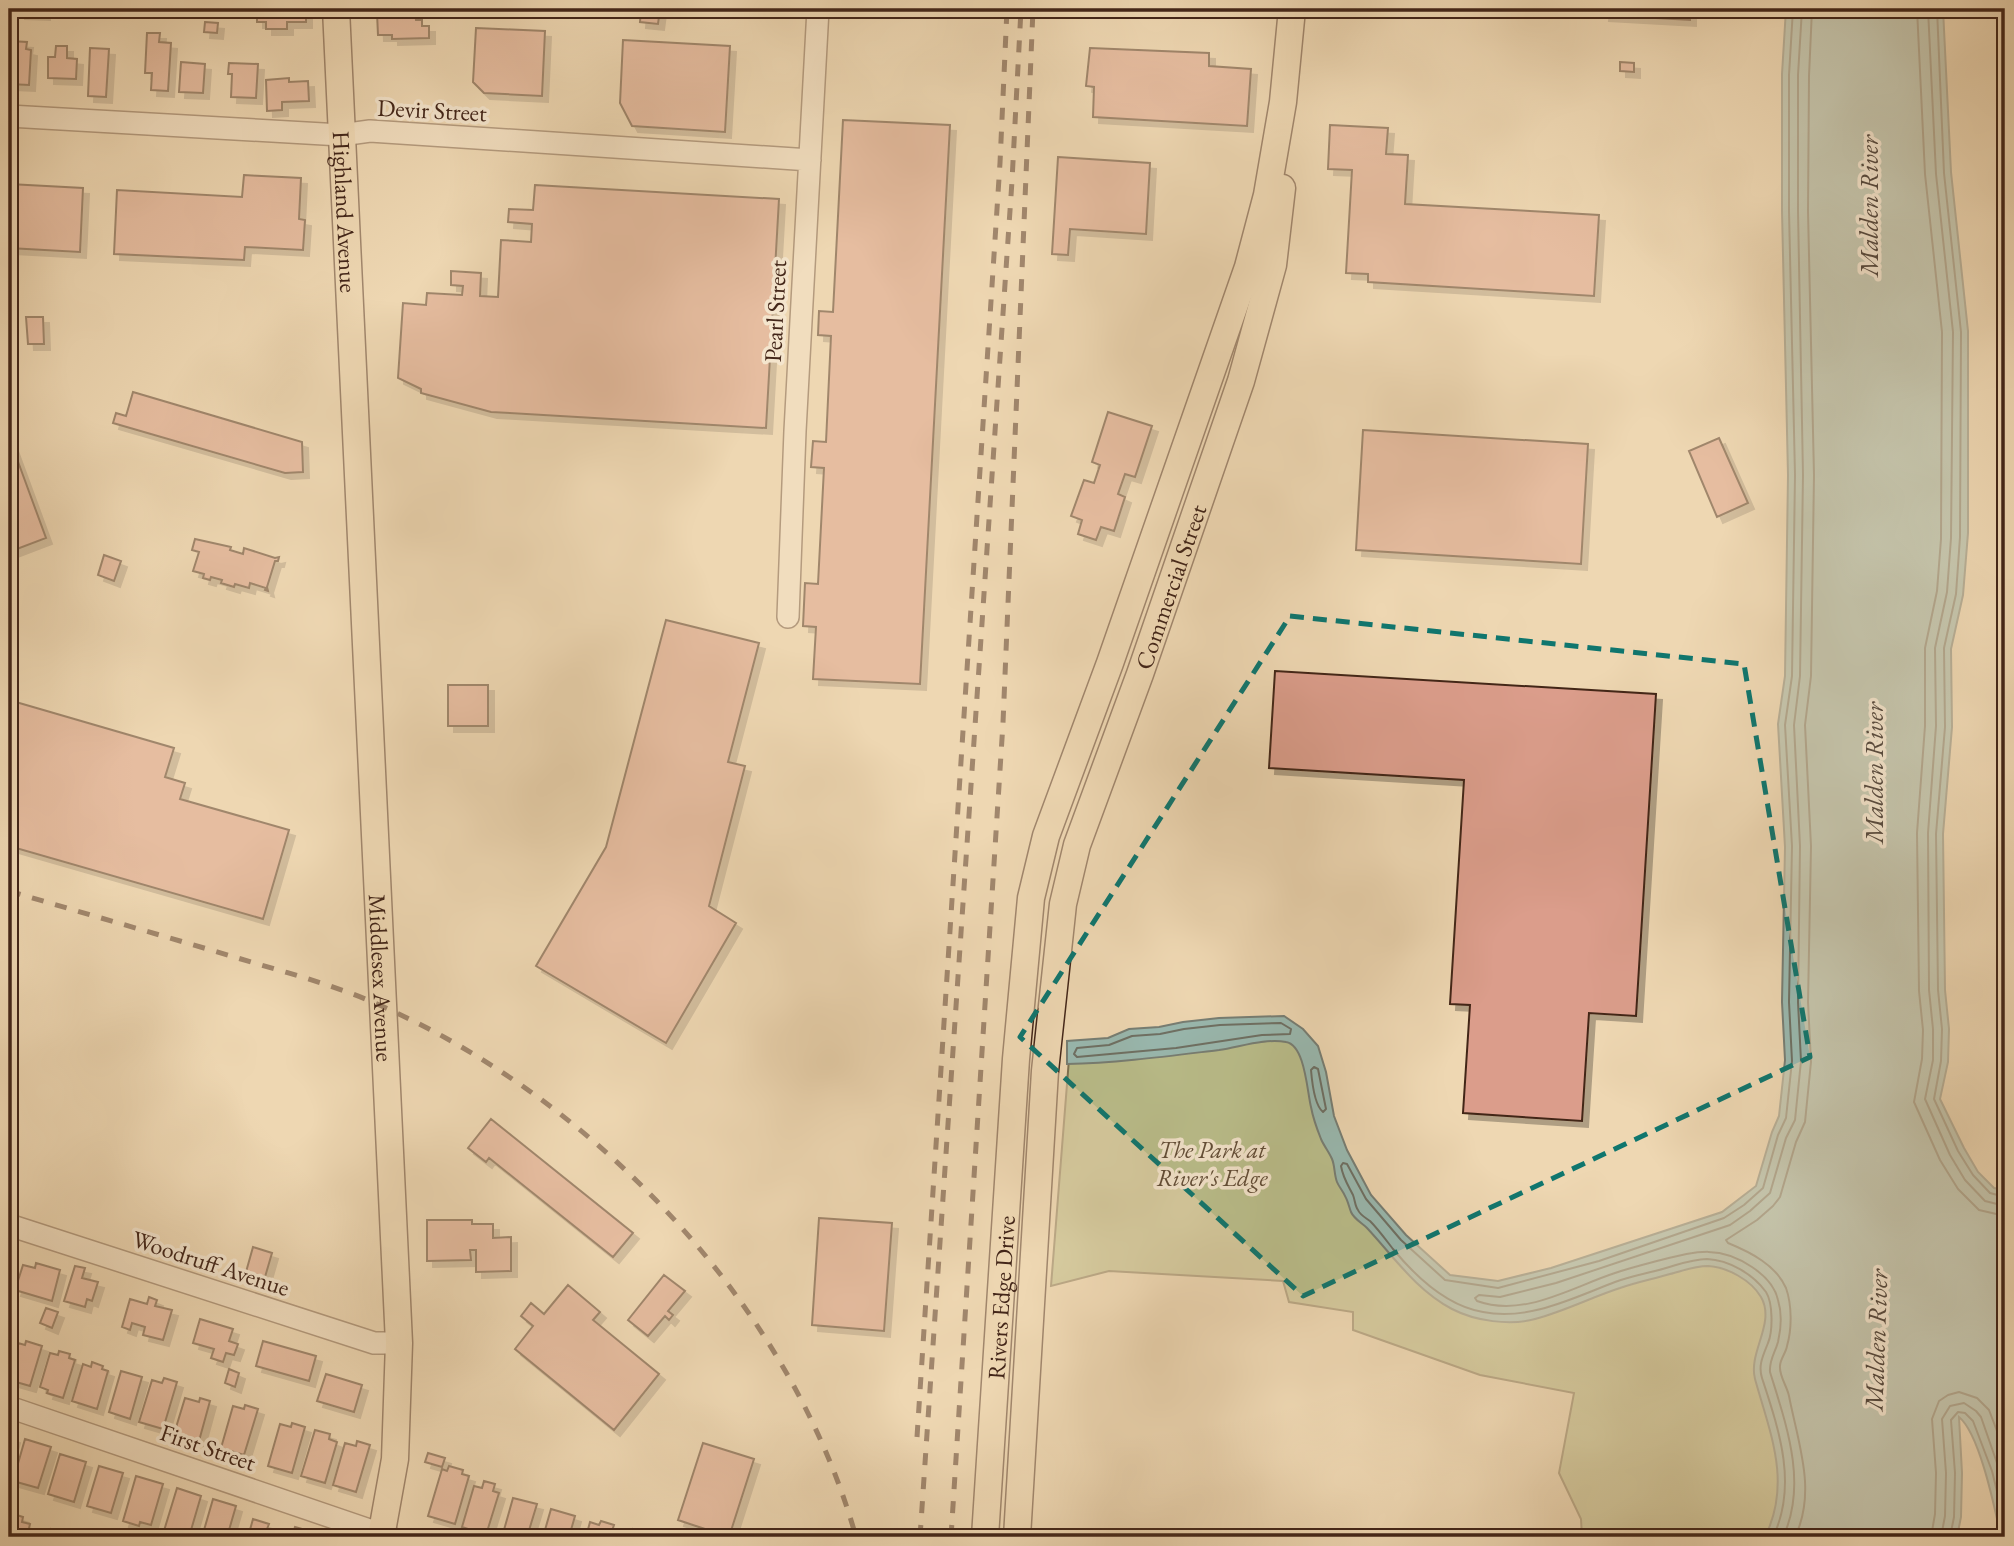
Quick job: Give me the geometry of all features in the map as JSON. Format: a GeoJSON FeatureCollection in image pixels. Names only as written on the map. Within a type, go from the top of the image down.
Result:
{"type":"FeatureCollection","features":[{"type":"Feature","properties":{"kind":"main road","name":"Highland Avenue"},"geometry":{"type":"LineString","coordinates":[[336,9],[355,416]]}},
{"type":"Feature","properties":{"kind":"main road","name":"Commercial Street"},"geometry":{"type":"LineString","coordinates":[[1016,1059],[1031,898],[1046,836],[1110,663],[1248,267],[1267,195],[1283,102],[1292,9]]}},
{"type":"Feature","properties":{"kind":"main road","name":"Commercial Street"},"geometry":{"type":"LineString","coordinates":[[1045,1071],[1063,904],[1077,845],[1140,674],[1241,381],[1273,265],[1282,183],[1283,102]]}},
{"type":"Feature","properties":{"kind":"main road","name":"Middlesex Avenue"},"geometry":{"type":"LineString","coordinates":[[355,416],[399,1343],[395,1459],[384,1536]]}},
{"type":"Feature","properties":{"kind":"main road","name":"Rivers Edge Drive"},"geometry":{"type":"LineString","coordinates":[[985,1537],[1016,1059]]}},
{"type":"Feature","properties":{"kind":"main road","name":"Rivers Edge Drive"},"geometry":{"type":"LineString","coordinates":[[1017,1537],[1045,1071]]}},
{"type":"Feature","properties":{"kind":"street","name":"Pearl Street"},"geometry":{"type":"LineString","coordinates":[[788,617],[818,9]]}},
{"type":"Feature","properties":{"kind":"street","name":"Devir Street"},"geometry":{"type":"LineString","coordinates":[[9,116],[341,135],[370,131],[810,160]]}},
{"type":"Feature","properties":{"kind":"street","name":"Woodruff Avenue"},"geometry":{"type":"LineString","coordinates":[[9,1225],[373,1343],[399,1343]]}},
{"type":"Feature","properties":{"kind":"street","name":"First Street"},"geometry":{"type":"LineString","coordinates":[[9,1407],[384,1536]]}},
{"type":"Feature","properties":{"kind":"highlighted area"},"geometry":{"type":"Polygon","coordinates":[[[1290,616],[1744,664],[1810,1057],[1303,1296],[1020,1037],[1290,616]]]}},
{"type":"Feature","properties":{"kind":"green space","name":"The Park at River's Edge"},"geometry":{"type":"Polygon","coordinates":[[[1300,1038],[1317,1114],[1434,1292],[1708,1260],[1750,1277],[1767,1296],[1785,1470],[1770,1537],[1582,1537],[1581,1519],[1559,1473],[1574,1393],[1480,1375],[1353,1330],[1353,1312],[1289,1302],[1283,1281],[1109,1271],[1051,1286],[1069,1059],[1300,1038]]]}},
{"type":"Feature","properties":{"kind":"water","name":"Malden River"},"geometry":{"type":"Polygon","coordinates":[[[1786,9],[1943,9],[1951,172],[1968,331],[1968,533],[1963,595],[1951,649],[1952,727],[1943,834],[1945,990],[1949,1029],[1948,1062],[1940,1099],[1978,1172],[1994,1188],[2005,1190],[2005,1537],[2001,1537],[1991,1492],[1974,1439],[1959,1417],[1962,1473],[1961,1517],[1957,1537],[1765,1537],[1773,1517],[1778,1477],[1772,1438],[1755,1379],[1755,1358],[1765,1317],[1765,1307],[1757,1291],[1730,1272],[1703,1266],[1626,1286],[1525,1321],[1493,1321],[1471,1317],[1452,1309],[1416,1283],[1352,1214],[1337,1182],[1332,1159],[1322,1142],[1301,1060],[1292,1045],[1270,1041],[1162,1057],[1067,1064],[1067,1041],[1108,1038],[1129,1029],[1183,1022],[1284,1016],[1303,1029],[1318,1046],[1334,1116],[1347,1150],[1371,1195],[1406,1235],[1450,1275],[1498,1281],[1551,1268],[1722,1212],[1756,1186],[1779,1116],[1785,1060],[1782,1002],[1785,847],[1778,724],[1785,676],[1788,475],[1782,211],[1782,74],[1786,9]]]}},
{"type":"Feature","properties":{"kind":"building"},"geometry":{"type":"Polygon","coordinates":[[[19,9],[44,9],[44,14],[19,13],[19,9]]]}},
{"type":"Feature","properties":{"kind":"building"},"geometry":{"type":"Polygon","coordinates":[[[257,9],[306,9],[306,22],[287,22],[287,29],[266,29],[266,22],[257,22],[257,9]]]}},
{"type":"Feature","properties":{"kind":"building"},"geometry":{"type":"Polygon","coordinates":[[[641,9],[660,9],[658,24],[640,22],[641,9]]]}},
{"type":"Feature","properties":{"kind":"building"},"geometry":{"type":"Polygon","coordinates":[[[1604,9],[1690,9],[1690,20],[1603,15],[1604,9]]]}},
{"type":"Feature","properties":{"kind":"building"},"geometry":{"type":"Polygon","coordinates":[[[2001,9],[2005,9],[2005,120],[2003,120],[2001,9]]]}},
{"type":"Feature","properties":{"kind":"building"},"geometry":{"type":"Polygon","coordinates":[[[415,12],[416,20],[422,20],[422,26],[429,26],[429,38],[392,39],[392,35],[378,35],[377,13],[415,12]]]}},
{"type":"Feature","properties":{"kind":"building"},"geometry":{"type":"Polygon","coordinates":[[[205,22],[218,23],[217,33],[204,32],[205,22]]]}},
{"type":"Feature","properties":{"kind":"building"},"geometry":{"type":"Polygon","coordinates":[[[476,28],[545,31],[542,96],[484,93],[473,82],[476,28]]]}},
{"type":"Feature","properties":{"kind":"building"},"geometry":{"type":"Polygon","coordinates":[[[147,33],[160,33],[159,42],[171,43],[168,91],[151,90],[152,73],[145,73],[147,33]]]}},
{"type":"Feature","properties":{"kind":"building"},"geometry":{"type":"Polygon","coordinates":[[[623,40],[730,46],[725,132],[632,126],[620,103],[623,40]]]}},
{"type":"Feature","properties":{"kind":"building"},"geometry":{"type":"Polygon","coordinates":[[[10,41],[27,42],[26,49],[31,50],[29,85],[9,84],[10,41]]]}},
{"type":"Feature","properties":{"kind":"building"},"geometry":{"type":"Polygon","coordinates":[[[56,46],[67,46],[67,58],[77,59],[76,79],[48,78],[48,57],[55,57],[56,46]]]}},
{"type":"Feature","properties":{"kind":"building"},"geometry":{"type":"Polygon","coordinates":[[[90,48],[109,49],[106,97],[88,96],[90,48]]]}},
{"type":"Feature","properties":{"kind":"building"},"geometry":{"type":"Polygon","coordinates":[[[1090,48],[1209,53],[1209,66],[1251,69],[1247,126],[1093,117],[1094,87],[1086,86],[1090,48]]]}},
{"type":"Feature","properties":{"kind":"building"},"geometry":{"type":"Polygon","coordinates":[[[181,62],[205,64],[203,93],[179,92],[181,62]]]}},
{"type":"Feature","properties":{"kind":"building"},"geometry":{"type":"Polygon","coordinates":[[[1620,62],[1634,63],[1634,72],[1620,71],[1620,62]]]}},
{"type":"Feature","properties":{"kind":"building"},"geometry":{"type":"Polygon","coordinates":[[[229,63],[258,64],[256,98],[231,97],[232,74],[228,74],[229,63]]]}},
{"type":"Feature","properties":{"kind":"building"},"geometry":{"type":"Polygon","coordinates":[[[289,78],[289,82],[308,81],[309,101],[282,102],[282,110],[267,111],[266,80],[289,78]]]}},
{"type":"Feature","properties":{"kind":"building"},"geometry":{"type":"Polygon","coordinates":[[[843,120],[950,125],[920,684],[813,679],[816,627],[803,626],[805,583],[818,584],[824,468],[811,467],[813,441],[826,442],[831,336],[818,335],[819,311],[833,312],[843,120]]]}},
{"type":"Feature","properties":{"kind":"building"},"geometry":{"type":"Polygon","coordinates":[[[1330,125],[1388,128],[1386,154],[1408,155],[1405,204],[1599,215],[1594,296],[1368,282],[1368,274],[1346,273],[1352,170],[1328,169],[1330,125]]]}},
{"type":"Feature","properties":{"kind":"building"},"geometry":{"type":"Polygon","coordinates":[[[1058,157],[1150,163],[1146,234],[1070,229],[1068,255],[1052,254],[1058,157]]]}},
{"type":"Feature","properties":{"kind":"building"},"geometry":{"type":"Polygon","coordinates":[[[244,175],[301,178],[299,219],[305,220],[303,250],[245,247],[244,260],[114,254],[117,190],[242,197],[244,175]]]}},
{"type":"Feature","properties":{"kind":"building"},"geometry":{"type":"Polygon","coordinates":[[[9,184],[83,188],[80,252],[9,248],[9,184]]]}},
{"type":"Feature","properties":{"kind":"building"},"geometry":{"type":"Polygon","coordinates":[[[535,185],[779,199],[766,428],[491,412],[421,393],[421,389],[398,378],[403,303],[426,305],[427,293],[462,295],[463,286],[451,285],[451,271],[481,273],[480,296],[498,297],[501,240],[531,242],[532,224],[508,222],[509,209],[533,210],[535,185]]]}},
{"type":"Feature","properties":{"kind":"building"},"geometry":{"type":"Polygon","coordinates":[[[26,317],[43,317],[44,344],[28,344],[26,317]]]}},
{"type":"Feature","properties":{"kind":"building"},"geometry":{"type":"Polygon","coordinates":[[[133,392],[302,442],[303,472],[285,473],[113,423],[116,413],[126,416],[133,392]]]}},
{"type":"Feature","properties":{"kind":"building"},"geometry":{"type":"Polygon","coordinates":[[[1108,412],[1152,426],[1135,477],[1125,474],[1118,494],[1125,497],[1114,531],[1101,527],[1096,540],[1078,534],[1082,520],[1071,516],[1084,480],[1094,483],[1100,465],[1092,462],[1108,412]]]}},
{"type":"Feature","properties":{"kind":"building"},"geometry":{"type":"Polygon","coordinates":[[[1363,430],[1588,444],[1581,564],[1356,550],[1363,430]]]}},
{"type":"Feature","properties":{"kind":"building"},"geometry":{"type":"Polygon","coordinates":[[[9,437],[46,538],[9,552],[9,437]]]}},
{"type":"Feature","properties":{"kind":"building"},"geometry":{"type":"Polygon","coordinates":[[[1719,438],[1748,503],[1717,517],[1689,451],[1719,438]]]}},
{"type":"Feature","properties":{"kind":"building"},"geometry":{"type":"Polygon","coordinates":[[[195,539],[231,547],[230,550],[243,554],[244,548],[279,557],[278,561],[275,561],[268,591],[250,583],[249,588],[235,584],[234,587],[221,583],[222,580],[203,578],[204,574],[193,571],[199,552],[192,550],[195,539]]]}},
{"type":"Feature","properties":{"kind":"building"},"geometry":{"type":"Polygon","coordinates":[[[104,555],[121,561],[114,581],[98,575],[104,555]]]}},
{"type":"Feature","properties":{"kind":"building"},"geometry":{"type":"Polygon","coordinates":[[[666,620],[759,643],[728,762],[745,766],[709,906],[736,923],[666,1043],[536,966],[606,847],[666,620]]]}},
{"type":"Feature","properties":{"kind":"building"},"geometry":{"type":"Polygon","coordinates":[[[1275,671],[1656,694],[1636,1016],[1589,1013],[1582,1121],[1463,1113],[1470,1005],[1450,1004],[1464,780],[1269,768],[1275,671]]]}},
{"type":"Feature","properties":{"kind":"building"},"geometry":{"type":"Polygon","coordinates":[[[448,685],[488,685],[488,726],[448,726],[448,685]]]}},
{"type":"Feature","properties":{"kind":"building"},"geometry":{"type":"Polygon","coordinates":[[[9,700],[174,748],[165,777],[185,783],[180,799],[289,830],[263,919],[9,846],[9,700]]]}},
{"type":"Feature","properties":{"kind":"building"},"geometry":{"type":"Polygon","coordinates":[[[491,1119],[633,1233],[613,1257],[489,1158],[486,1162],[468,1148],[491,1119]]]}},
{"type":"Feature","properties":{"kind":"building"},"geometry":{"type":"Polygon","coordinates":[[[819,1218],[892,1223],[884,1331],[812,1325],[819,1218]]]}},
{"type":"Feature","properties":{"kind":"building"},"geometry":{"type":"Polygon","coordinates":[[[427,1220],[472,1220],[472,1224],[493,1224],[493,1238],[511,1237],[511,1271],[476,1272],[476,1250],[470,1250],[471,1260],[427,1261],[427,1220]]]}},
{"type":"Feature","properties":{"kind":"building"},"geometry":{"type":"Polygon","coordinates":[[[253,1247],[272,1253],[265,1277],[246,1272],[253,1247]]]}},
{"type":"Feature","properties":{"kind":"building"},"geometry":{"type":"Polygon","coordinates":[[[36,1263],[60,1270],[52,1301],[15,1290],[23,1265],[35,1268],[36,1263]]]}},
{"type":"Feature","properties":{"kind":"building"},"geometry":{"type":"Polygon","coordinates":[[[75,1266],[85,1268],[82,1278],[98,1282],[92,1301],[87,1299],[85,1307],[64,1301],[75,1266]]]}},
{"type":"Feature","properties":{"kind":"building"},"geometry":{"type":"Polygon","coordinates":[[[664,1275],[685,1291],[668,1311],[673,1315],[669,1320],[665,1316],[648,1336],[628,1320],[664,1275]]]}},
{"type":"Feature","properties":{"kind":"building"},"geometry":{"type":"Polygon","coordinates":[[[568,1285],[600,1312],[593,1320],[659,1374],[614,1430],[515,1349],[533,1326],[521,1316],[531,1303],[544,1314],[568,1285]]]}},
{"type":"Feature","properties":{"kind":"building"},"geometry":{"type":"Polygon","coordinates":[[[149,1297],[157,1300],[155,1306],[172,1310],[163,1340],[143,1335],[145,1327],[132,1323],[130,1330],[122,1327],[130,1299],[147,1304],[149,1297]]]}},
{"type":"Feature","properties":{"kind":"building"},"geometry":{"type":"Polygon","coordinates":[[[46,1308],[58,1312],[52,1328],[40,1323],[46,1308]]]}},
{"type":"Feature","properties":{"kind":"building"},"geometry":{"type":"Polygon","coordinates":[[[200,1319],[233,1329],[229,1341],[238,1344],[234,1355],[226,1353],[223,1362],[211,1358],[214,1349],[193,1343],[200,1319]]]}},
{"type":"Feature","properties":{"kind":"building"},"geometry":{"type":"Polygon","coordinates":[[[26,1341],[42,1346],[30,1386],[9,1380],[18,1343],[25,1345],[26,1341]]]}},
{"type":"Feature","properties":{"kind":"building"},"geometry":{"type":"Polygon","coordinates":[[[263,1341],[316,1356],[309,1381],[256,1366],[263,1341]]]}},
{"type":"Feature","properties":{"kind":"building"},"geometry":{"type":"Polygon","coordinates":[[[59,1351],[70,1354],[69,1358],[75,1360],[63,1398],[47,1393],[48,1390],[40,1387],[50,1353],[58,1355],[59,1351]]]}},
{"type":"Feature","properties":{"kind":"building"},"geometry":{"type":"Polygon","coordinates":[[[92,1362],[108,1371],[97,1409],[72,1401],[83,1364],[91,1367],[92,1362]]]}},
{"type":"Feature","properties":{"kind":"building"},"geometry":{"type":"Polygon","coordinates":[[[229,1369],[239,1373],[235,1387],[225,1383],[229,1369]]]}},
{"type":"Feature","properties":{"kind":"building"},"geometry":{"type":"Polygon","coordinates":[[[121,1371],[142,1377],[130,1419],[109,1412],[121,1371]]]}},
{"type":"Feature","properties":{"kind":"building"},"geometry":{"type":"Polygon","coordinates":[[[326,1374],[362,1385],[354,1412],[317,1401],[326,1374]]]}},
{"type":"Feature","properties":{"kind":"building"},"geometry":{"type":"Polygon","coordinates":[[[164,1378],[177,1382],[163,1429],[139,1422],[152,1380],[162,1383],[164,1378]]]}},
{"type":"Feature","properties":{"kind":"building"},"geometry":{"type":"Polygon","coordinates":[[[185,1398],[199,1402],[200,1398],[210,1401],[199,1441],[174,1434],[185,1398]]]}},
{"type":"Feature","properties":{"kind":"building"},"geometry":{"type":"Polygon","coordinates":[[[245,1405],[258,1409],[244,1455],[221,1448],[233,1406],[244,1409],[245,1405]]]}},
{"type":"Feature","properties":{"kind":"building"},"geometry":{"type":"Polygon","coordinates":[[[292,1423],[305,1427],[292,1473],[268,1466],[280,1424],[291,1427],[292,1423]]]}},
{"type":"Feature","properties":{"kind":"building"},"geometry":{"type":"Polygon","coordinates":[[[315,1430],[330,1434],[329,1439],[337,1442],[325,1483],[301,1476],[315,1430]]]}},
{"type":"Feature","properties":{"kind":"building"},"geometry":{"type":"Polygon","coordinates":[[[9,1435],[14,1437],[9,1456],[9,1435]]]}},
{"type":"Feature","properties":{"kind":"building"},"geometry":{"type":"Polygon","coordinates":[[[25,1439],[51,1447],[38,1488],[13,1481],[25,1439]]]}},
{"type":"Feature","properties":{"kind":"building"},"geometry":{"type":"Polygon","coordinates":[[[357,1441],[370,1445],[356,1492],[333,1485],[345,1443],[356,1446],[357,1441]]]}},
{"type":"Feature","properties":{"kind":"building"},"geometry":{"type":"Polygon","coordinates":[[[703,1443],[754,1459],[729,1537],[678,1520],[703,1443]]]}},
{"type":"Feature","properties":{"kind":"building"},"geometry":{"type":"Polygon","coordinates":[[[428,1453],[445,1458],[442,1467],[425,1462],[428,1453]]]}},
{"type":"Feature","properties":{"kind":"building"},"geometry":{"type":"Polygon","coordinates":[[[60,1454],[86,1462],[74,1502],[48,1494],[60,1454]]]}},
{"type":"Feature","properties":{"kind":"building"},"geometry":{"type":"Polygon","coordinates":[[[99,1466],[123,1473],[111,1513],[87,1506],[99,1466]]]}},
{"type":"Feature","properties":{"kind":"building"},"geometry":{"type":"Polygon","coordinates":[[[449,1466],[463,1470],[462,1474],[469,1476],[455,1524],[428,1516],[442,1469],[447,1471],[449,1466]]]}},
{"type":"Feature","properties":{"kind":"building"},"geometry":{"type":"Polygon","coordinates":[[[136,1476],[163,1484],[151,1525],[140,1522],[139,1526],[123,1521],[136,1476]]]}},
{"type":"Feature","properties":{"kind":"building"},"geometry":{"type":"Polygon","coordinates":[[[484,1481],[495,1484],[493,1491],[499,1493],[486,1535],[462,1527],[474,1486],[482,1488],[484,1481]]]}},
{"type":"Feature","properties":{"kind":"building"},"geometry":{"type":"Polygon","coordinates":[[[177,1488],[201,1496],[189,1537],[163,1534],[177,1488]]]}},
{"type":"Feature","properties":{"kind":"building"},"geometry":{"type":"Polygon","coordinates":[[[513,1498],[537,1504],[527,1537],[502,1537],[513,1498]]]}},
{"type":"Feature","properties":{"kind":"building"},"geometry":{"type":"Polygon","coordinates":[[[213,1499],[236,1506],[227,1537],[202,1537],[213,1499]]]}},
{"type":"Feature","properties":{"kind":"building"},"geometry":{"type":"Polygon","coordinates":[[[551,1509],[575,1516],[569,1537],[543,1537],[551,1509]]]}},
{"type":"Feature","properties":{"kind":"building"},"geometry":{"type":"Polygon","coordinates":[[[10,1513],[23,1517],[22,1522],[30,1524],[27,1537],[9,1537],[10,1513]]]}},
{"type":"Feature","properties":{"kind":"building"},"geometry":{"type":"Polygon","coordinates":[[[253,1519],[269,1524],[267,1529],[274,1531],[274,1537],[248,1537],[253,1519]]]}},
{"type":"Feature","properties":{"kind":"building"},"geometry":{"type":"Polygon","coordinates":[[[601,1521],[614,1525],[610,1537],[586,1537],[590,1522],[599,1525],[601,1521]]]}},
{"type":"Feature","properties":{"kind":"building"},"geometry":{"type":"Polygon","coordinates":[[[295,1527],[330,1537],[292,1537],[295,1527]]]}},
{"type":"Feature","properties":{"kind":"building"},"geometry":{"type":"Polygon","coordinates":[[[51,1529],[67,1534],[66,1537],[39,1537],[41,1530],[50,1532],[51,1529]]]}},
{"type":"Feature","properties":{"kind":"building"},"geometry":{"type":"Polygon","coordinates":[[[633,1529],[651,1535],[629,1537],[633,1529]]]}},
{"type":"Feature","properties":{"kind":"railway"},"geometry":{"type":"LineString","coordinates":[[917,1437],[1000,163],[1007,9]]}},
{"type":"Feature","properties":{"kind":"railway"},"geometry":{"type":"LineString","coordinates":[[920,1537],[1012,181],[1021,9]]}},
{"type":"Feature","properties":{"kind":"railway"},"geometry":{"type":"LineString","coordinates":[[951,1537],[1003,723],[1033,9]]}},
{"type":"Feature","properties":{"kind":"railway"},"geometry":{"type":"LineString","coordinates":[[9,891],[348,992],[386,1008],[465,1049],[541,1100],[612,1158],[678,1223],[736,1295],[786,1372],[826,1453],[856,1537]]}}]}
